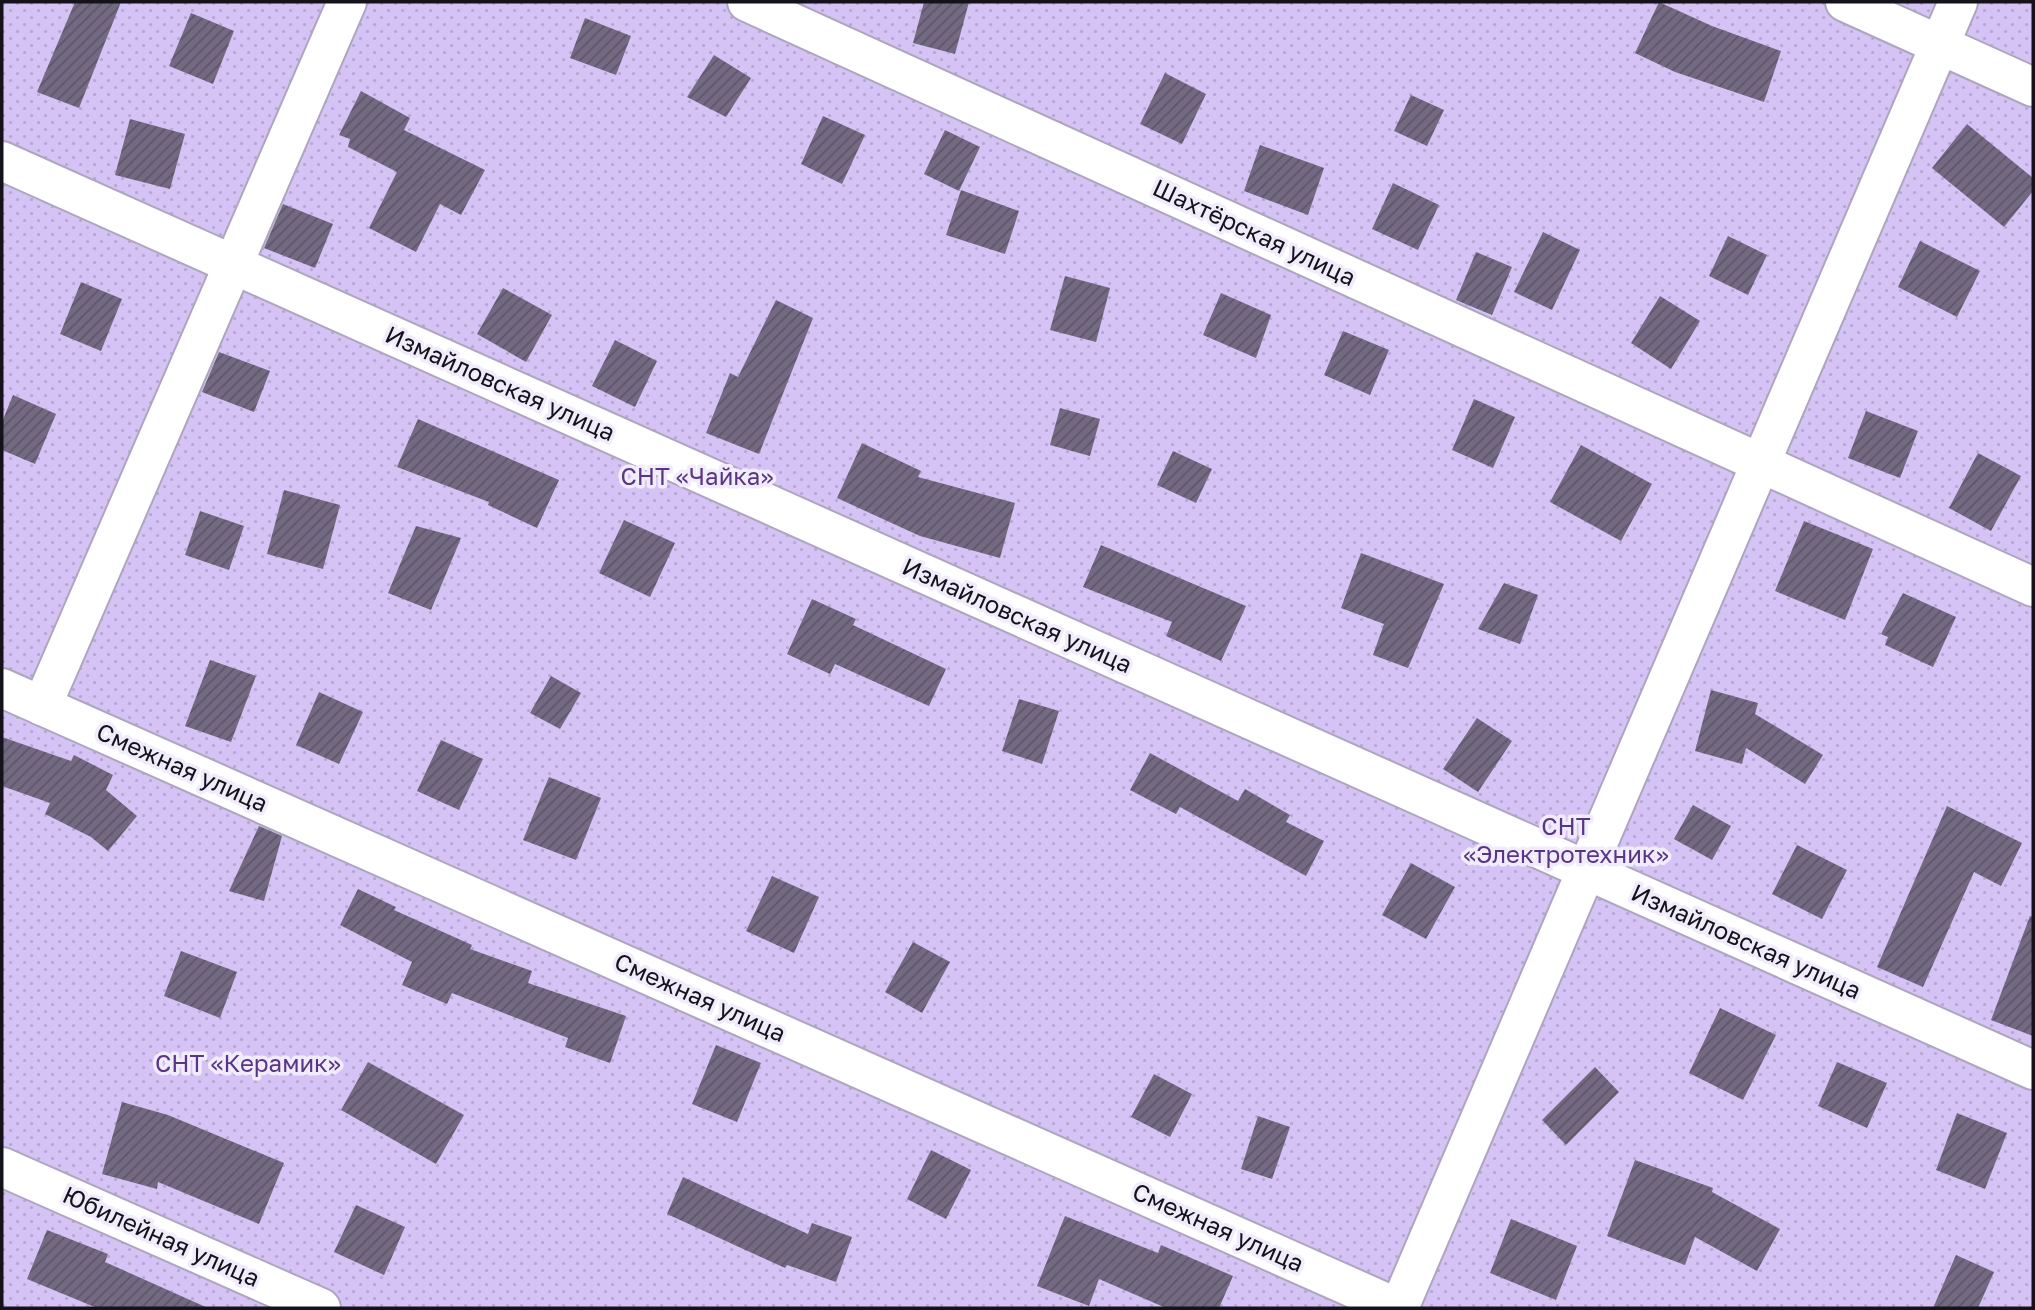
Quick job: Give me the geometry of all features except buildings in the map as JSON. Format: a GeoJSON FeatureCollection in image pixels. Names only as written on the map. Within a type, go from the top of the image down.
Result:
{"type":"FeatureCollection","features":[{"type":"Feature","properties":{"kind":"street"},"geometry":{"type":"LineString","coordinates":[[42,706],[347,2]]}},
{"type":"Feature","properties":{"kind":"street","name":"Шахтёрская улица"},"geometry":{"type":"LineString","coordinates":[[747,2],[2033,587]]}},
{"type":"Feature","properties":{"kind":"street"},"geometry":{"type":"LineString","coordinates":[[1845,2],[2033,87]]}},
{"type":"Feature","properties":{"kind":"street"},"geometry":{"type":"LineString","coordinates":[[1399,1308],[1958,2]]}},
{"type":"Feature","properties":{"kind":"street","name":"Измайловская улица"},"geometry":{"type":"LineString","coordinates":[[2,161],[2033,1070]]}},
{"type":"Feature","properties":{"kind":"street","name":"Смежная улица"},"geometry":{"type":"LineString","coordinates":[[2,688],[1399,1308]]}},
{"type":"Feature","properties":{"kind":"street","name":"Юбилейная улица"},"geometry":{"type":"LineString","coordinates":[[2,1167],[321,1308]]}},
{"type":"Feature","properties":{"kind":"green space"},"geometry":{"type":"Polygon","coordinates":[[[2,2],[2033,2],[2033,1308],[2,1308],[2,2]]]}},
{"type":"Feature","properties":{"kind":"park label","name":"СНТ «Чайка»"},"geometry":{"type":"Point","coordinates":[697,477]}},
{"type":"Feature","properties":{"kind":"park label","name":"СНТ «Электротехник»"},"geometry":{"type":"Point","coordinates":[1566,841]}},
{"type":"Feature","properties":{"kind":"park label","name":"СНТ «Керамик»"},"geometry":{"type":"Point","coordinates":[248,1064]}}]}
